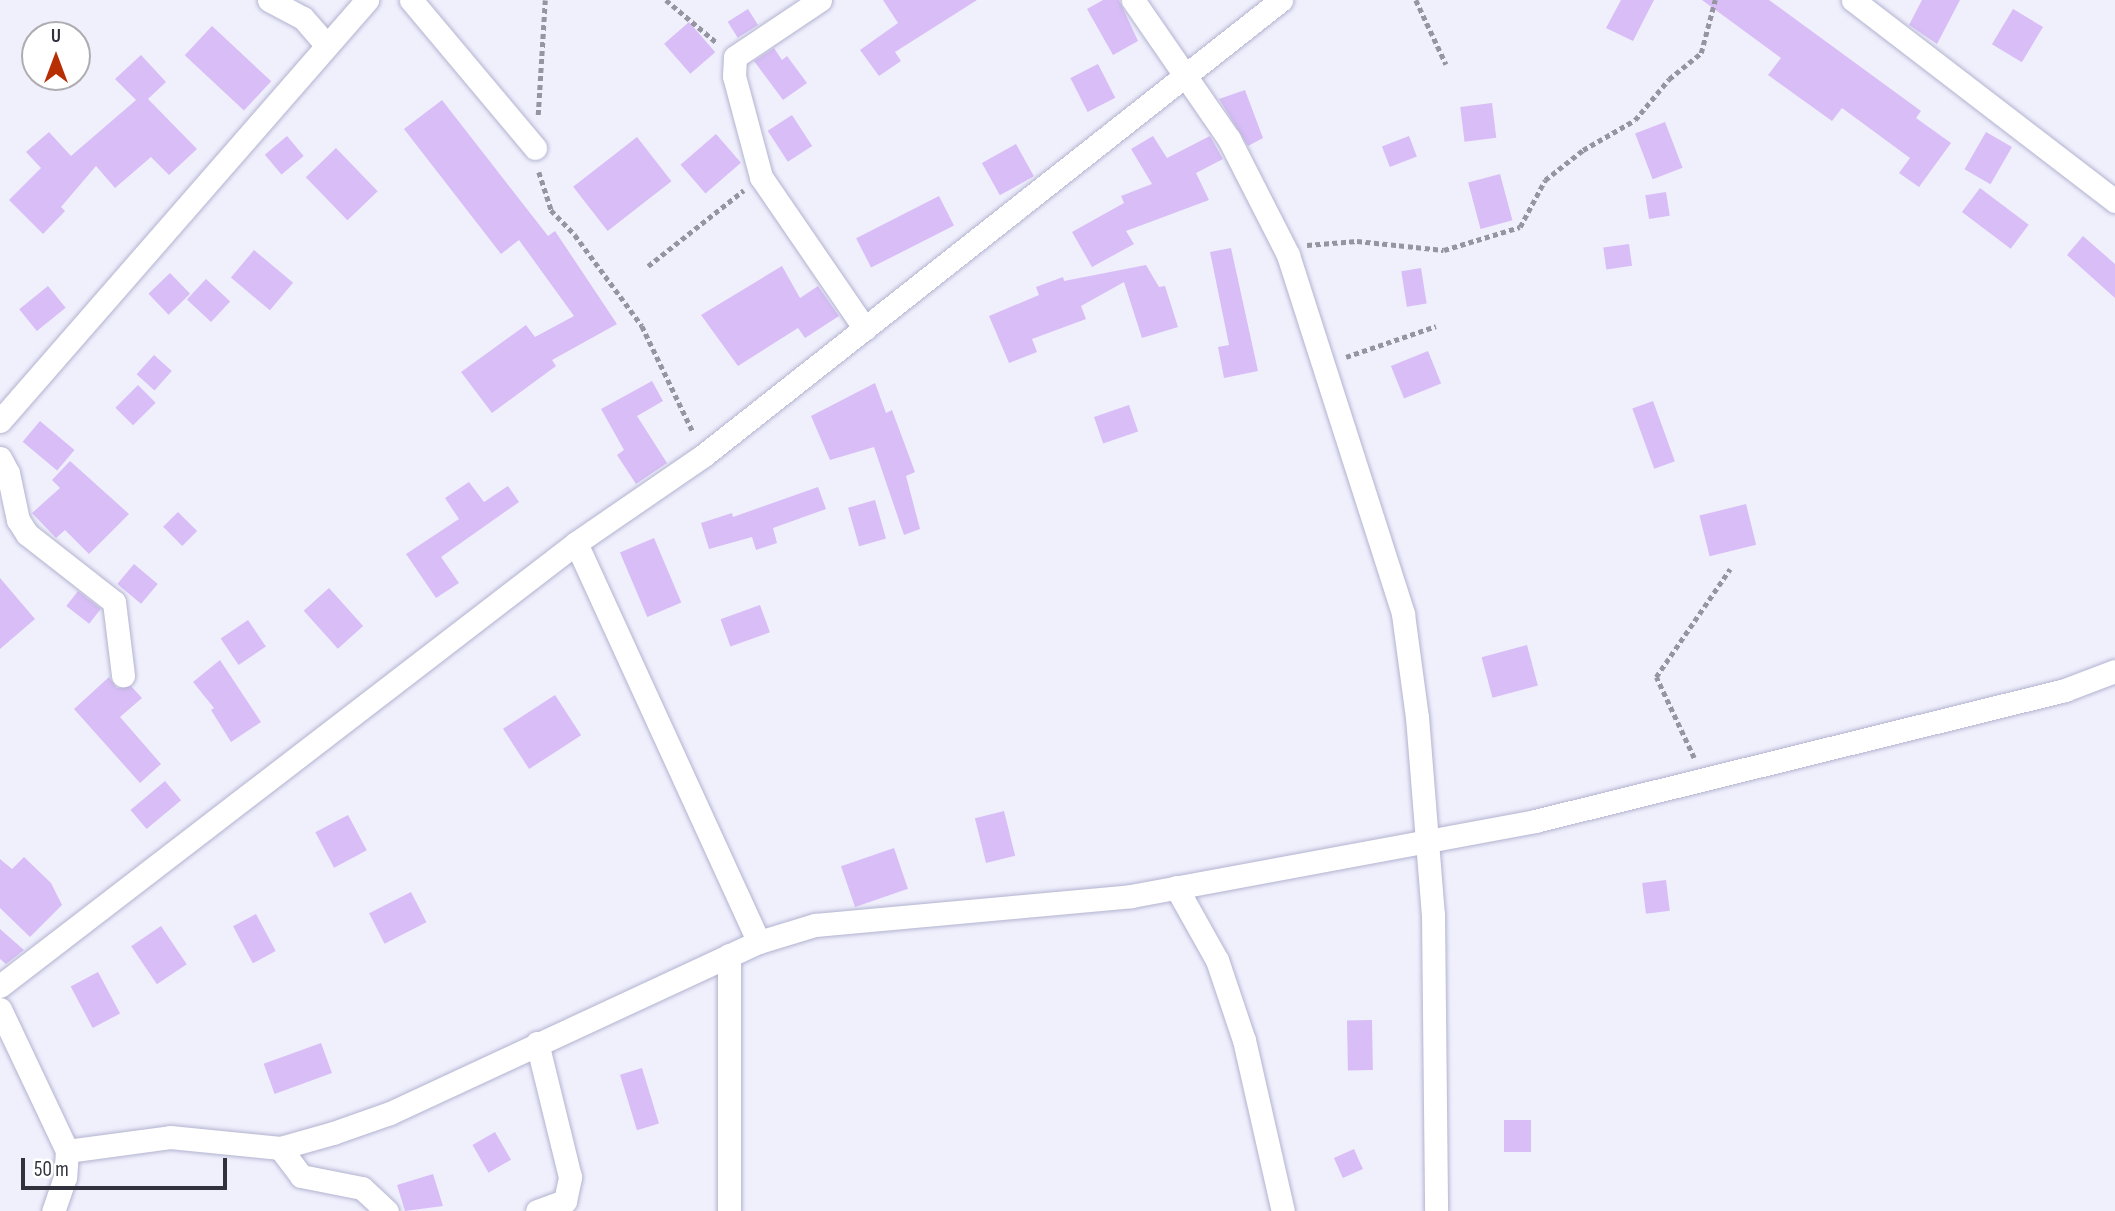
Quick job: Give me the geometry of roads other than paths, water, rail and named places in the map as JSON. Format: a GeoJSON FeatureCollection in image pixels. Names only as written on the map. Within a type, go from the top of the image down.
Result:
{"type":"FeatureCollection","features":[{"type":"Feature","properties":{"kind":"street"},"geometry":{"type":"LineString","coordinates":[[269,0],[303,18],[326,44]]}},
{"type":"Feature","properties":{"kind":"street"},"geometry":{"type":"LineString","coordinates":[[0,421],[367,0]]}},
{"type":"Feature","properties":{"kind":"street"},"geometry":{"type":"LineString","coordinates":[[411,0],[535,148]]}},
{"type":"Feature","properties":{"kind":"street"},"geometry":{"type":"LineString","coordinates":[[820,0],[735,57],[737,93],[761,177],[865,329]]}},
{"type":"Feature","properties":{"kind":"street"},"geometry":{"type":"LineString","coordinates":[[1133,0],[1187,73],[1229,139],[1288,255],[1403,614],[1417,717],[1433,914],[1436,1211]]}},
{"type":"Feature","properties":{"kind":"street"},"geometry":{"type":"LineString","coordinates":[[1,983],[576,544],[704,455],[1281,0]]}},
{"type":"Feature","properties":{"kind":"street"},"geometry":{"type":"LineString","coordinates":[[1853,0],[2115,201]]}},
{"type":"Feature","properties":{"kind":"street"},"geometry":{"type":"LineString","coordinates":[[0,458],[8,473],[18,520],[27,534],[114,602],[123,675]]}},
{"type":"Feature","properties":{"kind":"street"},"geometry":{"type":"LineString","coordinates":[[576,544],[759,942]]}},
{"type":"Feature","properties":{"kind":"street"},"geometry":{"type":"LineString","coordinates":[[67,1151],[170,1137],[280,1148],[390,1113],[759,942],[816,925],[866,918],[1076,904],[1535,821],[2064,690],[2115,671]]}},
{"type":"Feature","properties":{"kind":"street"},"geometry":{"type":"LineString","coordinates":[[1176,887],[1217,960],[1244,1040],[1283,1211]]}},
{"type":"Feature","properties":{"kind":"street"},"geometry":{"type":"LineString","coordinates":[[729,956],[729,1211]]}},
{"type":"Feature","properties":{"kind":"street"},"geometry":{"type":"LineString","coordinates":[[0,1010],[67,1151],[65,1177],[53,1211]]}},
{"type":"Feature","properties":{"kind":"street"},"geometry":{"type":"LineString","coordinates":[[537,1043],[570,1177],[565,1201],[537,1211]]}},
{"type":"Feature","properties":{"kind":"street"},"geometry":{"type":"LineString","coordinates":[[280,1148],[301,1176],[362,1188],[387,1211]]}}]}
